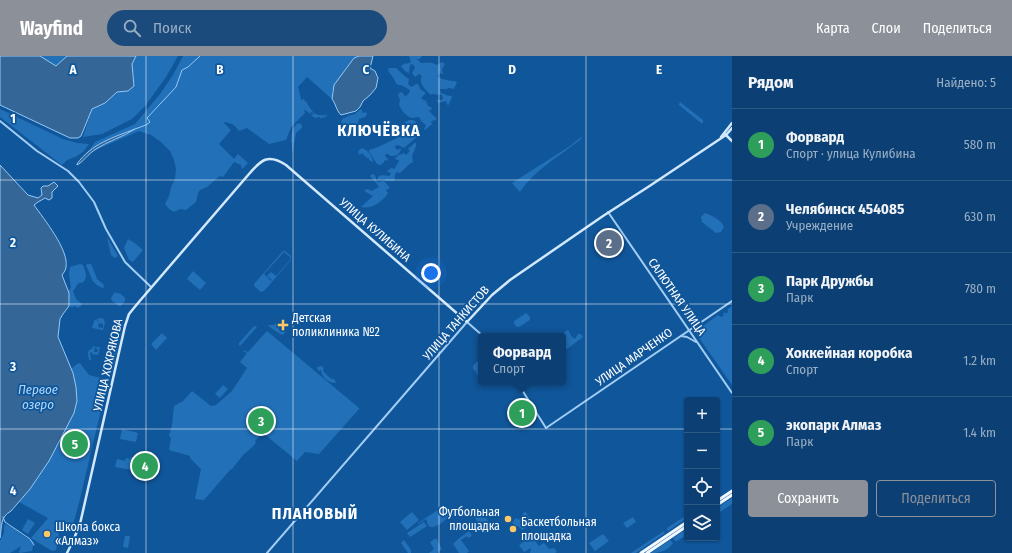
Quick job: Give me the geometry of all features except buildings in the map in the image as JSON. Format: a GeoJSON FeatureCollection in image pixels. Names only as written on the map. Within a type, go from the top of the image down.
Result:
{"type":"FeatureCollection","features":[{"type":"Feature","properties":{"kind":"main road","name":"УЛИЦА ТАНКИСТОВ"},"geometry":{"type":"LineString","coordinates":[[726,133],[732,123]]}},
{"type":"Feature","properties":{"kind":"main road","name":"УЛИЦА ТАНКИСТОВ"},"geometry":{"type":"LineString","coordinates":[[468,322],[492,295],[503,286],[608,212],[720,138],[732,128]]}},
{"type":"Feature","properties":{"kind":"main road"},"geometry":{"type":"LineString","coordinates":[[726,133],[732,135]]}},
{"type":"Feature","properties":{"kind":"main road"},"geometry":{"type":"LineString","coordinates":[[726,133],[732,141]]}},
{"type":"Feature","properties":{"kind":"main road","name":"УЛИЦА ХОХРЯКОВА"},"geometry":{"type":"LineString","coordinates":[[66,553],[80,524],[127,319],[133,308],[255,167],[265,159],[270,158]]}},
{"type":"Feature","properties":{"kind":"main road","name":"УЛИЦА КУЛИБИНА"},"geometry":{"type":"LineString","coordinates":[[270,158],[280,161],[286,165],[468,322]]}},
{"type":"Feature","properties":{"kind":"main road"},"geometry":{"type":"LineString","coordinates":[[720,499],[732,491]]}},
{"type":"Feature","properties":{"kind":"main road"},"geometry":{"type":"LineString","coordinates":[[720,503],[732,495]]}},
{"type":"Feature","properties":{"kind":"main road"},"geometry":{"type":"LineString","coordinates":[[646,553],[684,524]]}},
{"type":"Feature","properties":{"kind":"main road"},"geometry":{"type":"LineString","coordinates":[[641,553],[684,528]]}},
{"type":"Feature","properties":{"kind":"street"},"geometry":{"type":"LineString","coordinates":[[0,121],[37,151],[80,182],[94,202],[106,230],[125,262],[151,287]]}},
{"type":"Feature","properties":{"kind":"street","name":"САЛЮТНАЯ УЛИЦА"},"geometry":{"type":"LineString","coordinates":[[608,212],[732,393]]}},
{"type":"Feature","properties":{"kind":"street","name":"УЛИЦА МАРЧЕНКО"},"geometry":{"type":"LineString","coordinates":[[519,385],[546,428],[732,300]]}},
{"type":"Feature","properties":{"kind":"street","name":"УЛИЦА КУЛИБИНА"},"geometry":{"type":"LineString","coordinates":[[468,322],[479,333]]}},
{"type":"Feature","properties":{"kind":"street","name":"УЛИЦА ТАНКИСТОВ"},"geometry":{"type":"LineString","coordinates":[[267,553],[468,322]]}},
{"type":"Feature","properties":{"kind":"street"},"geometry":{"type":"LineString","coordinates":[[681,336],[698,342]]}},
{"type":"Feature","properties":{"kind":"shaded area"},"geometry":{"type":"Polygon","coordinates":[[[40,56],[67,56],[56,66],[40,56]]]}},
{"type":"Feature","properties":{"kind":"shaded area"},"geometry":{"type":"Polygon","coordinates":[[[136,56],[178,56],[166,77],[145,106],[132,119],[102,134],[83,137],[92,109],[105,103],[117,92],[128,91],[134,86],[132,64],[136,56]]]}},
{"type":"Feature","properties":{"kind":"shaded area"},"geometry":{"type":"Polygon","coordinates":[[[183,56],[359,56],[354,58],[339,79],[332,92],[332,99],[307,77],[298,87],[302,102],[302,99],[304,99],[317,115],[327,115],[321,119],[320,117],[315,118],[311,115],[314,113],[311,112],[311,114],[304,110],[305,113],[291,127],[286,140],[269,144],[247,128],[239,131],[232,124],[223,122],[231,130],[219,144],[234,159],[238,154],[248,163],[242,169],[241,165],[234,162],[223,177],[220,176],[207,187],[200,190],[196,202],[186,210],[180,209],[174,212],[165,204],[175,179],[176,169],[174,160],[170,151],[151,135],[139,131],[98,149],[83,158],[95,142],[135,124],[160,94],[173,75],[183,56]]]}},
{"type":"Feature","properties":{"kind":"shaded area"},"geometry":{"type":"Polygon","coordinates":[[[409,56],[422,56],[420,59],[417,59],[421,63],[430,62],[437,65],[442,62],[445,64],[442,69],[443,74],[440,73],[437,76],[444,80],[457,82],[454,89],[440,89],[441,93],[452,97],[448,106],[446,101],[439,103],[436,100],[443,99],[442,95],[431,95],[425,89],[421,83],[421,75],[419,74],[415,77],[412,73],[415,68],[413,64],[410,65],[409,73],[401,66],[405,63],[407,64],[411,62],[409,56]]]}},
{"type":"Feature","properties":{"kind":"shaded area"},"geometry":{"type":"Polygon","coordinates":[[[389,68],[396,68],[409,79],[408,84],[410,86],[412,87],[418,84],[421,90],[425,92],[421,98],[426,101],[428,106],[431,107],[432,109],[429,111],[437,119],[431,121],[432,124],[425,130],[426,125],[420,118],[409,117],[403,112],[399,105],[400,100],[398,95],[400,92],[403,93],[405,97],[410,90],[397,84],[389,72],[389,68]]]}},
{"type":"Feature","properties":{"kind":"shaded area"},"geometry":{"type":"Polygon","coordinates":[[[680,102],[703,120],[703,123],[679,105],[680,102]]]}},
{"type":"Feature","properties":{"kind":"shaded area"},"geometry":{"type":"Polygon","coordinates":[[[0,109],[63,139],[77,143],[89,144],[83,152],[67,160],[62,165],[0,117],[0,109]]]}},
{"type":"Feature","properties":{"kind":"shaded area"},"geometry":{"type":"Polygon","coordinates":[[[361,109],[363,113],[366,112],[367,114],[365,117],[359,119],[358,124],[352,125],[349,129],[344,125],[345,123],[343,124],[341,122],[343,118],[355,114],[361,109]]]}},
{"type":"Feature","properties":{"kind":"shaded area"},"geometry":{"type":"Polygon","coordinates":[[[409,120],[416,122],[420,132],[414,131],[411,129],[412,126],[406,124],[405,122],[409,120]]]}},
{"type":"Feature","properties":{"kind":"shaded area"},"geometry":{"type":"Polygon","coordinates":[[[298,123],[301,124],[302,128],[296,133],[292,154],[292,132],[298,123]]]}},
{"type":"Feature","properties":{"kind":"shaded area"},"geometry":{"type":"Polygon","coordinates":[[[358,125],[361,127],[361,130],[365,127],[367,130],[365,132],[368,134],[365,134],[364,136],[354,130],[358,125]]]}},
{"type":"Feature","properties":{"kind":"shaded area"},"geometry":{"type":"Polygon","coordinates":[[[420,134],[404,148],[398,145],[395,146],[397,150],[401,148],[400,152],[393,156],[386,154],[385,156],[388,159],[381,165],[377,164],[369,152],[369,150],[402,136],[420,134]]]}},
{"type":"Feature","properties":{"kind":"shaded area"},"geometry":{"type":"Polygon","coordinates":[[[581,137],[582,138],[533,176],[520,192],[512,183],[570,146],[581,137]]]}},
{"type":"Feature","properties":{"kind":"shaded area"},"geometry":{"type":"Polygon","coordinates":[[[416,142],[412,156],[413,162],[400,173],[397,172],[394,181],[386,181],[384,179],[378,180],[379,176],[389,176],[391,174],[387,170],[391,168],[394,169],[399,162],[399,160],[395,158],[404,153],[406,155],[410,151],[408,149],[416,142]]]}},
{"type":"Feature","properties":{"kind":"shaded area"},"geometry":{"type":"Polygon","coordinates":[[[362,148],[366,150],[373,162],[362,153],[360,155],[358,153],[362,148]]]}},
{"type":"Feature","properties":{"kind":"shaded area"},"geometry":{"type":"Polygon","coordinates":[[[372,174],[375,175],[377,182],[384,181],[390,188],[386,190],[388,193],[387,195],[379,203],[369,207],[361,207],[373,196],[364,191],[367,189],[372,191],[379,187],[370,176],[372,174]]]}},
{"type":"Feature","properties":{"kind":"shaded area"},"geometry":{"type":"Polygon","coordinates":[[[705,213],[719,220],[724,227],[721,232],[716,233],[702,222],[701,217],[705,213]]]}},
{"type":"Feature","properties":{"kind":"shaded area"},"geometry":{"type":"Polygon","coordinates":[[[107,237],[118,256],[115,258],[111,255],[107,237]]]}},
{"type":"Feature","properties":{"kind":"shaded area"},"geometry":{"type":"Polygon","coordinates":[[[128,239],[143,250],[133,262],[129,260],[124,248],[128,239]]]}},
{"type":"Feature","properties":{"kind":"shaded area"},"geometry":{"type":"Polygon","coordinates":[[[283,251],[291,256],[291,259],[291,260],[264,291],[261,292],[255,287],[254,284],[283,251]],[[284,252],[264,274],[271,281],[272,280],[267,276],[271,272],[276,276],[291,259],[284,252]]]}},
{"type":"Feature","properties":{"kind":"shaded area"},"geometry":{"type":"Polygon","coordinates":[[[80,264],[83,265],[86,278],[83,282],[78,284],[73,291],[76,299],[82,304],[78,308],[75,306],[70,307],[70,267],[80,264]]]}},
{"type":"Feature","properties":{"kind":"shaded area"},"geometry":{"type":"Polygon","coordinates":[[[87,264],[91,264],[97,279],[103,284],[103,288],[93,281],[86,266],[87,264]]]}},
{"type":"Feature","properties":{"kind":"shaded area"},"geometry":{"type":"Polygon","coordinates":[[[193,271],[206,283],[200,290],[187,279],[193,271]]]}},
{"type":"Feature","properties":{"kind":"shaded area"},"geometry":{"type":"Polygon","coordinates":[[[114,293],[119,293],[125,298],[125,301],[121,306],[112,301],[111,298],[114,293]]]}},
{"type":"Feature","properties":{"kind":"shaded area"},"geometry":{"type":"Polygon","coordinates":[[[732,306],[732,385],[695,332],[718,315],[721,317],[724,316],[723,314],[725,312],[726,314],[728,309],[732,306]]]}},
{"type":"Feature","properties":{"kind":"shaded area"},"geometry":{"type":"Polygon","coordinates":[[[526,313],[530,317],[530,320],[517,327],[514,324],[514,321],[526,313]]]}},
{"type":"Feature","properties":{"kind":"shaded area"},"geometry":{"type":"Polygon","coordinates":[[[103,318],[105,323],[103,330],[92,328],[96,319],[99,323],[97,319],[103,318]],[[99,323],[98,327],[103,328],[103,324],[99,323]]]}},
{"type":"Feature","properties":{"kind":"shaded area"},"geometry":{"type":"Polygon","coordinates":[[[120,323],[123,324],[112,374],[109,374],[120,323]]]}},
{"type":"Feature","properties":{"kind":"shaded area"},"geometry":{"type":"Polygon","coordinates":[[[276,323],[280,327],[278,328],[280,331],[285,331],[284,334],[282,335],[268,325],[274,325],[276,323]]]}},
{"type":"Feature","properties":{"kind":"shaded area"},"geometry":{"type":"Polygon","coordinates":[[[254,326],[257,327],[240,346],[239,343],[254,326]]]}},
{"type":"Feature","properties":{"kind":"shaded area"},"geometry":{"type":"Polygon","coordinates":[[[568,330],[575,339],[578,334],[581,334],[583,337],[567,349],[566,333],[564,333],[568,330]]]}},
{"type":"Feature","properties":{"kind":"shaded area"},"geometry":{"type":"Polygon","coordinates":[[[267,331],[359,409],[319,454],[305,452],[297,461],[263,433],[255,441],[256,443],[243,455],[204,500],[195,499],[201,469],[190,458],[190,456],[169,450],[171,438],[169,436],[174,406],[183,401],[192,391],[211,406],[216,405],[232,391],[247,368],[240,362],[247,353],[243,350],[248,352],[267,331]]]}},
{"type":"Feature","properties":{"kind":"shaded area"},"geometry":{"type":"Polygon","coordinates":[[[162,333],[167,338],[156,350],[151,344],[162,333]]]}},
{"type":"Feature","properties":{"kind":"shaded area"},"geometry":{"type":"Polygon","coordinates":[[[93,346],[95,346],[94,352],[97,352],[98,349],[95,348],[96,347],[100,347],[98,355],[92,354],[92,352],[90,353],[91,360],[89,360],[88,353],[93,346]]]}},
{"type":"Feature","properties":{"kind":"shaded area"},"geometry":{"type":"Polygon","coordinates":[[[478,361],[478,374],[476,375],[477,373],[473,369],[475,363],[478,361]]]}},
{"type":"Feature","properties":{"kind":"shaded area"},"geometry":{"type":"Polygon","coordinates":[[[80,363],[89,375],[108,380],[71,532],[57,525],[62,528],[58,535],[56,550],[52,551],[31,538],[48,518],[19,502],[30,489],[73,373],[71,369],[80,363]]]}},
{"type":"Feature","properties":{"kind":"shaded area"},"geometry":{"type":"Polygon","coordinates":[[[322,366],[324,369],[323,371],[330,378],[335,380],[336,383],[326,379],[322,375],[321,370],[318,371],[317,367],[322,366]]]}},
{"type":"Feature","properties":{"kind":"shaded area"},"geometry":{"type":"Polygon","coordinates":[[[223,385],[228,389],[220,398],[215,394],[223,385]]]}},
{"type":"Feature","properties":{"kind":"shaded area"},"geometry":{"type":"Polygon","coordinates":[[[521,398],[535,420],[524,427],[509,406],[521,398]]]}},
{"type":"Feature","properties":{"kind":"shaded area"},"geometry":{"type":"Polygon","coordinates":[[[122,429],[138,433],[136,442],[120,439],[122,429]]]}},
{"type":"Feature","properties":{"kind":"shaded area"},"geometry":{"type":"Polygon","coordinates":[[[130,457],[140,459],[137,471],[115,467],[117,459],[125,461],[126,458],[130,459],[130,457]]]}},
{"type":"Feature","properties":{"kind":"shaded area"},"geometry":{"type":"Polygon","coordinates":[[[143,460],[149,462],[146,472],[141,471],[143,460]]]}},
{"type":"Feature","properties":{"kind":"shaded area"},"geometry":{"type":"Polygon","coordinates":[[[732,498],[732,504],[720,512],[720,506],[732,498]]]}},
{"type":"Feature","properties":{"kind":"shaded area"},"geometry":{"type":"Polygon","coordinates":[[[444,506],[444,508],[448,511],[448,514],[447,518],[441,524],[431,527],[428,525],[426,519],[418,524],[418,523],[444,506]]]}},
{"type":"Feature","properties":{"kind":"shaded area"},"geometry":{"type":"Polygon","coordinates":[[[525,511],[533,523],[522,530],[518,526],[515,527],[512,522],[516,518],[519,520],[525,511]]]}},
{"type":"Feature","properties":{"kind":"shaded area"},"geometry":{"type":"Polygon","coordinates":[[[412,512],[419,520],[407,530],[400,522],[412,512]]]}},
{"type":"Feature","properties":{"kind":"shaded area"},"geometry":{"type":"Polygon","coordinates":[[[479,515],[484,515],[493,528],[485,533],[475,518],[479,515]]]}},
{"type":"Feature","properties":{"kind":"shaded area"},"geometry":{"type":"Polygon","coordinates":[[[633,517],[636,522],[627,528],[623,523],[633,517]]]}},
{"type":"Feature","properties":{"kind":"shaded area"},"geometry":{"type":"Polygon","coordinates":[[[684,517],[684,520],[668,531],[667,528],[684,517]]]}},
{"type":"Feature","properties":{"kind":"shaded area"},"geometry":{"type":"Polygon","coordinates":[[[28,519],[35,523],[28,534],[22,530],[28,519]]]}},
{"type":"Feature","properties":{"kind":"shaded area"},"geometry":{"type":"Polygon","coordinates":[[[424,522],[427,526],[410,537],[407,533],[424,522]]]}},
{"type":"Feature","properties":{"kind":"shaded area"},"geometry":{"type":"Polygon","coordinates":[[[5,524],[34,542],[32,551],[20,553],[21,546],[10,553],[0,553],[0,541],[4,533],[5,524]]]}},
{"type":"Feature","properties":{"kind":"shaded area"},"geometry":{"type":"Polygon","coordinates":[[[469,531],[472,536],[468,538],[467,536],[461,540],[469,551],[467,553],[459,553],[453,544],[469,531]]]}},
{"type":"Feature","properties":{"kind":"shaded area"},"geometry":{"type":"Polygon","coordinates":[[[664,531],[665,533],[636,553],[631,553],[664,531]]]}},
{"type":"Feature","properties":{"kind":"shaded area"},"geometry":{"type":"Polygon","coordinates":[[[684,531],[684,537],[677,541],[673,538],[684,531]]]}},
{"type":"Feature","properties":{"kind":"shaded area"},"geometry":{"type":"Polygon","coordinates":[[[603,534],[609,541],[595,551],[589,543],[603,534]]]}},
{"type":"Feature","properties":{"kind":"shaded area"},"geometry":{"type":"Polygon","coordinates":[[[125,536],[130,537],[128,548],[123,546],[125,536]]]}},
{"type":"Feature","properties":{"kind":"shaded area"},"geometry":{"type":"Polygon","coordinates":[[[531,536],[539,546],[544,543],[549,549],[554,548],[557,552],[530,553],[531,548],[524,552],[519,545],[531,536]]]}},
{"type":"Feature","properties":{"kind":"shaded area"},"geometry":{"type":"Polygon","coordinates":[[[436,538],[442,549],[437,553],[429,553],[434,549],[430,542],[436,538]]]}},
{"type":"Feature","properties":{"kind":"shaded area"},"geometry":{"type":"Polygon","coordinates":[[[404,540],[411,550],[411,553],[408,553],[401,543],[404,540]]]}},
{"type":"Feature","properties":{"kind":"shaded area"},"geometry":{"type":"Polygon","coordinates":[[[670,540],[673,543],[666,550],[651,553],[670,540]]]}},
{"type":"Feature","properties":{"kind":"water"},"geometry":{"type":"Polygon","coordinates":[[[0,56],[40,56],[56,66],[67,56],[136,56],[132,64],[134,86],[128,91],[117,92],[105,103],[92,109],[81,136],[78,138],[70,138],[0,105],[0,56]]]}},
{"type":"Feature","properties":{"kind":"water"},"geometry":{"type":"Polygon","coordinates":[[[359,56],[373,56],[370,68],[375,71],[378,78],[376,88],[363,101],[356,111],[341,115],[332,99],[334,85],[354,58],[359,56]]]}},
{"type":"Feature","properties":{"kind":"water"},"geometry":{"type":"Polygon","coordinates":[[[135,129],[96,149],[77,165],[89,151],[96,146],[111,138],[135,129]]]}},
{"type":"Feature","properties":{"kind":"water","name":"Первое озеро"},"geometry":{"type":"Polygon","coordinates":[[[0,165],[28,195],[38,198],[42,195],[41,188],[43,186],[48,186],[54,182],[58,186],[52,192],[52,198],[49,200],[45,198],[34,205],[55,235],[64,252],[66,260],[66,269],[62,275],[69,293],[69,306],[60,319],[58,337],[73,373],[77,401],[74,413],[49,461],[30,489],[3,519],[0,538],[0,165]]]}},
{"type":"Feature","properties":{"kind":"waterway"},"geometry":{"type":"LineString","coordinates":[[135,129],[150,122],[147,118],[176,87],[182,70],[188,67],[200,56]]}},
{"type":"Feature","properties":{"kind":"waterway"},"geometry":{"type":"LineString","coordinates":[[3,517],[5,522],[30,539],[34,545]]}},
{"type":"Feature","properties":{"kind":"place","name":"Челябинск 454085"},"geometry":{"type":"Point","coordinates":[609,243]}},
{"type":"Feature","properties":{"kind":"place","name":"Детская поликлиника №2"},"geometry":{"type":"Point","coordinates":[283,325]}},
{"type":"Feature","properties":{"kind":"place","name":"Форвард"},"geometry":{"type":"Point","coordinates":[522,413]}},
{"type":"Feature","properties":{"kind":"place","name":"Парк Дружбы"},"geometry":{"type":"Point","coordinates":[261,421]}},
{"type":"Feature","properties":{"kind":"place","name":"экопарк Алмаз"},"geometry":{"type":"Point","coordinates":[75,444]}},
{"type":"Feature","properties":{"kind":"place","name":"Хоккейная коробка"},"geometry":{"type":"Point","coordinates":[145,466]}},
{"type":"Feature","properties":{"kind":"place","name":"Футбольная площадка"},"geometry":{"type":"Point","coordinates":[508,519]}},
{"type":"Feature","properties":{"kind":"place","name":"Баскетбольная площадка"},"geometry":{"type":"Point","coordinates":[513,529]}},
{"type":"Feature","properties":{"kind":"place","name":"Школа бокса «Алмаз»"},"geometry":{"type":"Point","coordinates":[47,534]}},
{"type":"Feature","properties":{"kind":"district","name":"КЛЮЧЁВКА"},"geometry":{"type":"Point","coordinates":[379,130]}},
{"type":"Feature","properties":{"kind":"district","name":"ПЛАНОВЫЙ"},"geometry":{"type":"Point","coordinates":[315,513]}}]}
